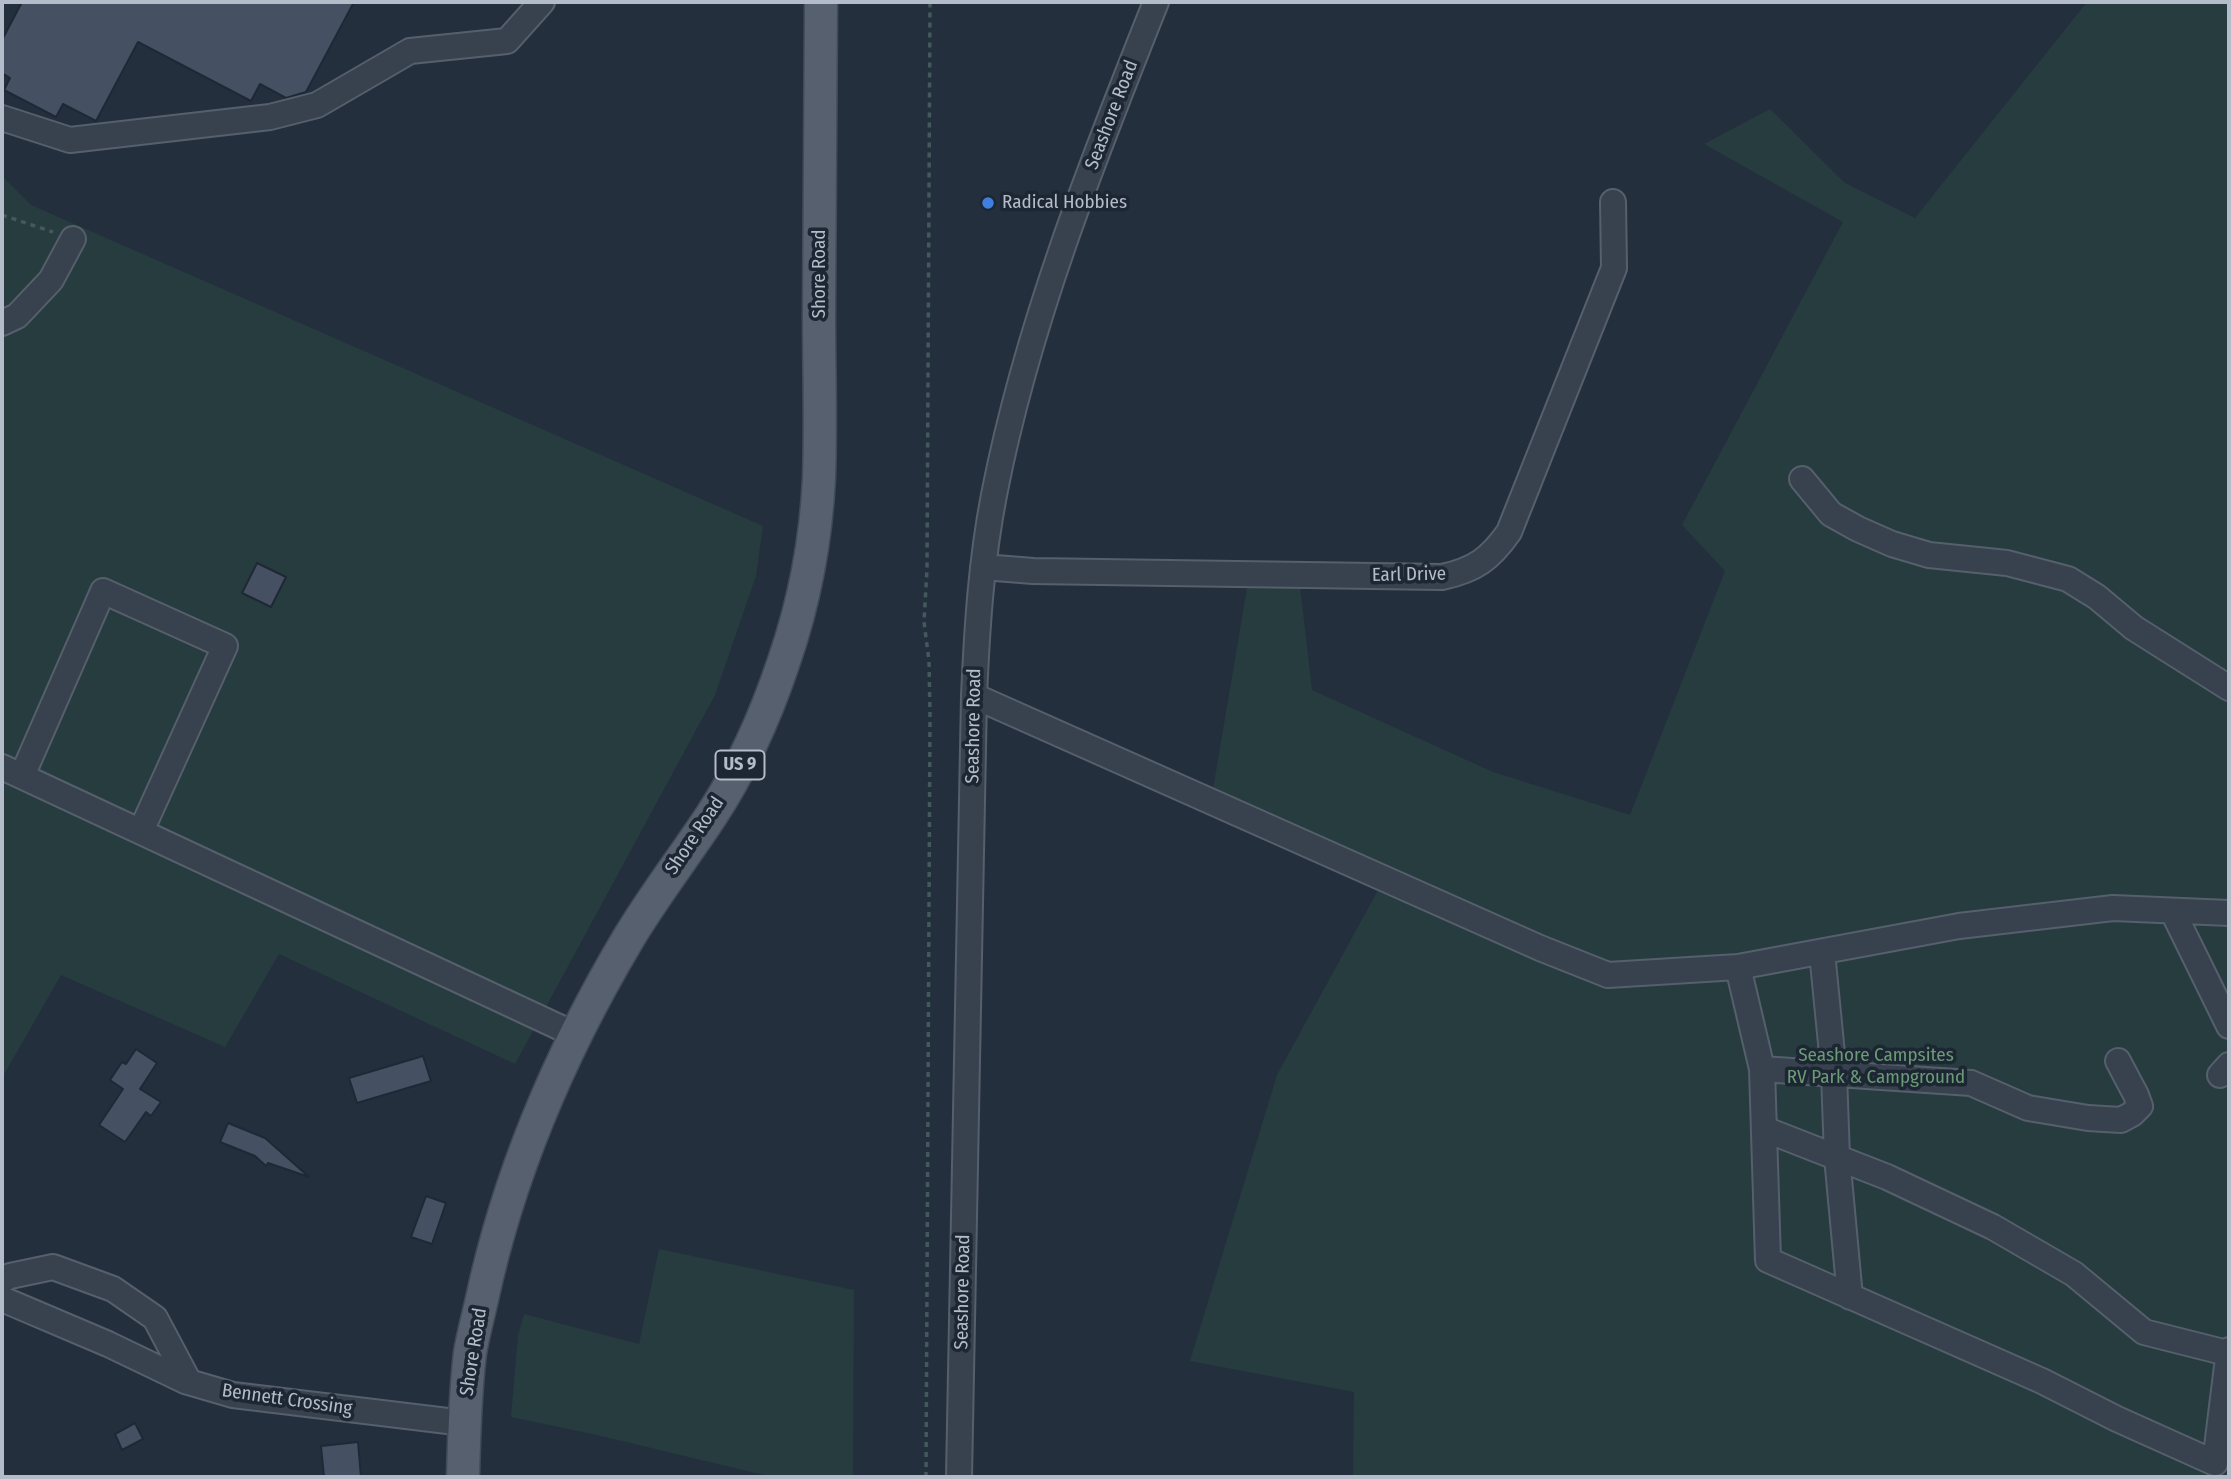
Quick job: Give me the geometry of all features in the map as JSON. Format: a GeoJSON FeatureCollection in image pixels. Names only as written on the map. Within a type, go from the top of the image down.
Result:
{"type":"FeatureCollection","features":[{"type":"Feature","properties":{"kind":"main road","name":"Shore Road"},"geometry":{"type":"LineString","coordinates":[[463,1477],[470,1352],[489,1268],[530,1139],[576,1035],[629,938],[665,880],[712,815],[736,773],[763,718],[801,603],[819,478],[821,2]]}},
{"type":"Feature","properties":{"kind":"street"},"geometry":{"type":"LineString","coordinates":[[2,118],[70,140],[270,117],[317,105],[410,51],[507,41],[542,2]]}},
{"type":"Feature","properties":{"kind":"street","name":"Seashore Road"},"geometry":{"type":"LineString","coordinates":[[959,1477],[974,696],[977,629],[984,567],[994,497],[1013,410],[1031,345],[1091,171],[1156,2]]}},
{"type":"Feature","properties":{"kind":"street","name":"Earl Drive"},"geometry":{"type":"LineString","coordinates":[[984,567],[1033,571],[1441,577],[1463,573],[1482,563],[1497,549],[1509,532],[1614,268],[1613,202]]}},
{"type":"Feature","properties":{"kind":"street"},"geometry":{"type":"LineString","coordinates":[[2,323],[17,316],[51,280],[73,239]]}},
{"type":"Feature","properties":{"kind":"street"},"geometry":{"type":"LineString","coordinates":[[1802,479],[1831,514],[1892,544],[1929,555],[2007,563],[2068,579],[2097,597],[2134,628],[2229,688]]}},
{"type":"Feature","properties":{"kind":"street"},"geometry":{"type":"LineString","coordinates":[[141,831],[225,646],[103,591],[12,771],[576,1035]]}},
{"type":"Feature","properties":{"kind":"street"},"geometry":{"type":"LineString","coordinates":[[974,696],[1540,948],[1608,975],[1738,967],[1959,926],[2113,908],[2229,913]]}},
{"type":"Feature","properties":{"kind":"street"},"geometry":{"type":"LineString","coordinates":[[2173,912],[2229,1026]]}},
{"type":"Feature","properties":{"kind":"street"},"geometry":{"type":"LineString","coordinates":[[1822,952],[1850,1297]]}},
{"type":"Feature","properties":{"kind":"street"},"geometry":{"type":"LineString","coordinates":[[1738,967],[1762,1069],[1768,1260],[2042,1381],[2215,1464],[2228,1352],[2144,1332],[2074,1274],[1993,1227],[1888,1177],[1764,1129]]}},
{"type":"Feature","properties":{"kind":"street"},"geometry":{"type":"LineString","coordinates":[[1762,1069],[1971,1083],[2028,1108],[2088,1118],[2121,1120],[2140,1106],[2118,1061]]}},
{"type":"Feature","properties":{"kind":"street"},"geometry":{"type":"LineString","coordinates":[[2,1280],[53,1267],[113,1289],[155,1318],[189,1382]]}},
{"type":"Feature","properties":{"kind":"street","name":"Bennett Crossing"},"geometry":{"type":"LineString","coordinates":[[2,1299],[189,1382],[233,1395],[464,1423]]}},
{"type":"Feature","properties":{"kind":"path"},"geometry":{"type":"LineString","coordinates":[[926,1477],[930,715],[929,661],[924,622],[927,555],[930,2]]}},
{"type":"Feature","properties":{"kind":"path"},"geometry":{"type":"LineString","coordinates":[[2,215],[73,239]]}},
{"type":"Feature","properties":{"kind":"green space","name":"Seashore Campsites RV Park & Campground"},"geometry":{"type":"Polygon","coordinates":[[[2087,2],[2229,2],[2229,1477],[1353,1477],[1354,1392],[1190,1361],[1277,1075],[1383,881],[1210,807],[1249,576],[1299,577],[1312,690],[1493,772],[1630,815],[1725,571],[1682,525],[1843,222],[1704,144],[1770,109],[1845,183],[1915,218],[2087,2]]]}},
{"type":"Feature","properties":{"kind":"green space"},"geometry":{"type":"Polygon","coordinates":[[[2,176],[31,205],[763,526],[756,576],[715,695],[515,1064],[279,954],[225,1047],[61,975],[2,1078],[2,176]]]}},
{"type":"Feature","properties":{"kind":"green space"},"geometry":{"type":"Polygon","coordinates":[[[659,1249],[854,1290],[853,1477],[772,1477],[511,1417],[518,1335],[524,1314],[639,1344],[659,1249]]]}},
{"type":"Feature","properties":{"kind":"building"},"geometry":{"type":"Polygon","coordinates":[[[22,2],[354,2],[306,92],[286,98],[260,84],[251,101],[138,42],[96,121],[63,104],[56,117],[4,90],[10,78],[2,73],[2,40],[22,2]]]}},
{"type":"Feature","properties":{"kind":"building"},"geometry":{"type":"Polygon","coordinates":[[[257,563],[286,577],[271,607],[242,593],[257,563]]]}},
{"type":"Feature","properties":{"kind":"building"},"geometry":{"type":"Polygon","coordinates":[[[136,1049],[157,1063],[140,1089],[161,1102],[151,1116],[146,1112],[125,1142],[99,1125],[123,1089],[110,1080],[122,1062],[126,1064],[136,1049]]]}},
{"type":"Feature","properties":{"kind":"building"},"geometry":{"type":"Polygon","coordinates":[[[423,1056],[431,1081],[357,1103],[349,1078],[423,1056]]]}},
{"type":"Feature","properties":{"kind":"building"},"geometry":{"type":"Polygon","coordinates":[[[228,1123],[265,1138],[309,1177],[268,1163],[266,1166],[255,1156],[220,1142],[228,1123]]]}},
{"type":"Feature","properties":{"kind":"building"},"geometry":{"type":"Polygon","coordinates":[[[426,1196],[446,1203],[432,1244],[411,1237],[426,1196]]]}},
{"type":"Feature","properties":{"kind":"building"},"geometry":{"type":"Polygon","coordinates":[[[135,1423],[143,1439],[122,1450],[115,1434],[135,1423]]]}},
{"type":"Feature","properties":{"kind":"building"},"geometry":{"type":"Polygon","coordinates":[[[358,1442],[361,1477],[324,1477],[321,1446],[358,1442]]]}},
{"type":"Feature","properties":{"kind":"place","name":"Radical Hobbies"},"geometry":{"type":"Point","coordinates":[988,203]}}]}
